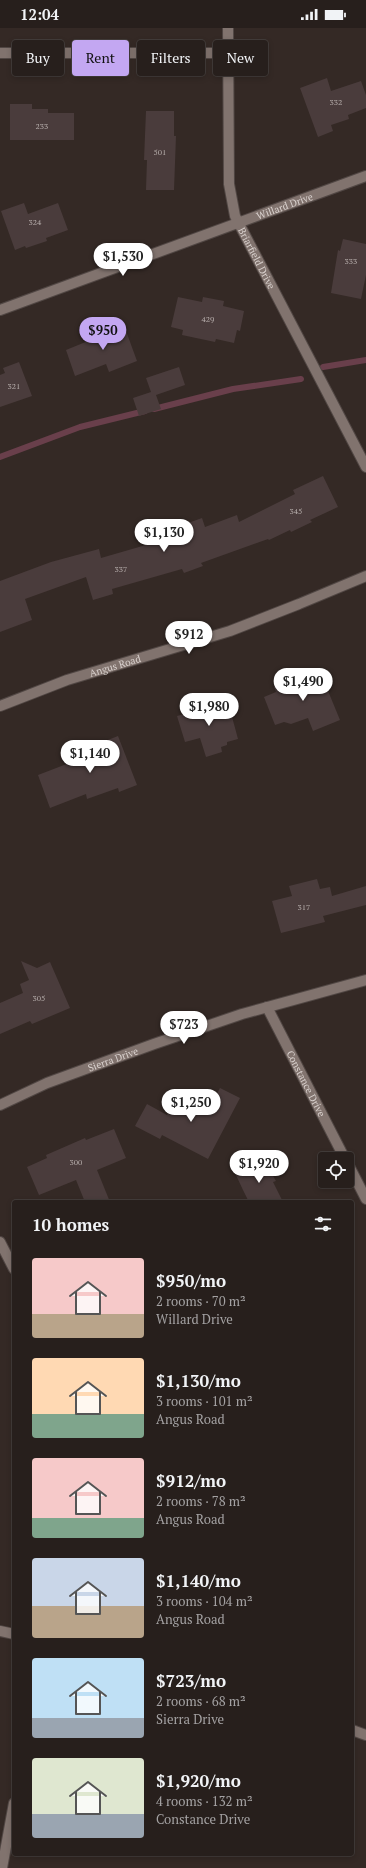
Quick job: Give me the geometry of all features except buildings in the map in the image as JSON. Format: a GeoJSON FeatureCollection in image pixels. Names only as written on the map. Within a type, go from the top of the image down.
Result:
{"type":"FeatureCollection","features":[{"type":"Feature","properties":{"kind":"street","name":"Briarfield Drive"},"geometry":{"type":"LineString","coordinates":[[228,28],[228,40]]}},
{"type":"Feature","properties":{"kind":"street"},"geometry":{"type":"LineString","coordinates":[[0,53],[213,53]]}},
{"type":"Feature","properties":{"kind":"street","name":"Briarfield Drive"},"geometry":{"type":"LineString","coordinates":[[228,76],[229,184],[235,216],[366,467]]}},
{"type":"Feature","properties":{"kind":"street","name":"Willard Drive"},"geometry":{"type":"LineString","coordinates":[[0,310],[366,176]]}},
{"type":"Feature","properties":{"kind":"street","name":"Angus Road"},"geometry":{"type":"LineString","coordinates":[[0,706],[67,680],[230,631],[366,576]]}},
{"type":"Feature","properties":{"kind":"street","name":"Sierra Drive"},"geometry":{"type":"LineString","coordinates":[[0,1104],[47,1083],[133,1052],[267,1007],[366,980]]}},
{"type":"Feature","properties":{"kind":"street","name":"Constance Drive"},"geometry":{"type":"LineString","coordinates":[[267,1007],[342,1152]]}},
{"type":"Feature","properties":{"kind":"street"},"geometry":{"type":"LineString","coordinates":[[354,1176],[366,1199]]}},
{"type":"Feature","properties":{"kind":"street"},"geometry":{"type":"LineString","coordinates":[[0,1242],[12,1265]]}},
{"type":"Feature","properties":{"kind":"street"},"geometry":{"type":"LineString","coordinates":[[0,1631],[12,1634]]}},
{"type":"Feature","properties":{"kind":"street"},"geometry":{"type":"LineString","coordinates":[[354,1731],[366,1735]]}},
{"type":"Feature","properties":{"kind":"street"},"geometry":{"type":"LineString","coordinates":[[2,1868],[12,1814]]}},
{"type":"Feature","properties":{"kind":"waterway"},"geometry":{"type":"LineString","coordinates":[[323,367],[366,360]]}},
{"type":"Feature","properties":{"kind":"waterway"},"geometry":{"type":"LineString","coordinates":[[154,409],[233,389],[301,379]]}},
{"type":"Feature","properties":{"kind":"waterway"},"geometry":{"type":"LineString","coordinates":[[0,457],[80,427],[145,411]]}}]}
